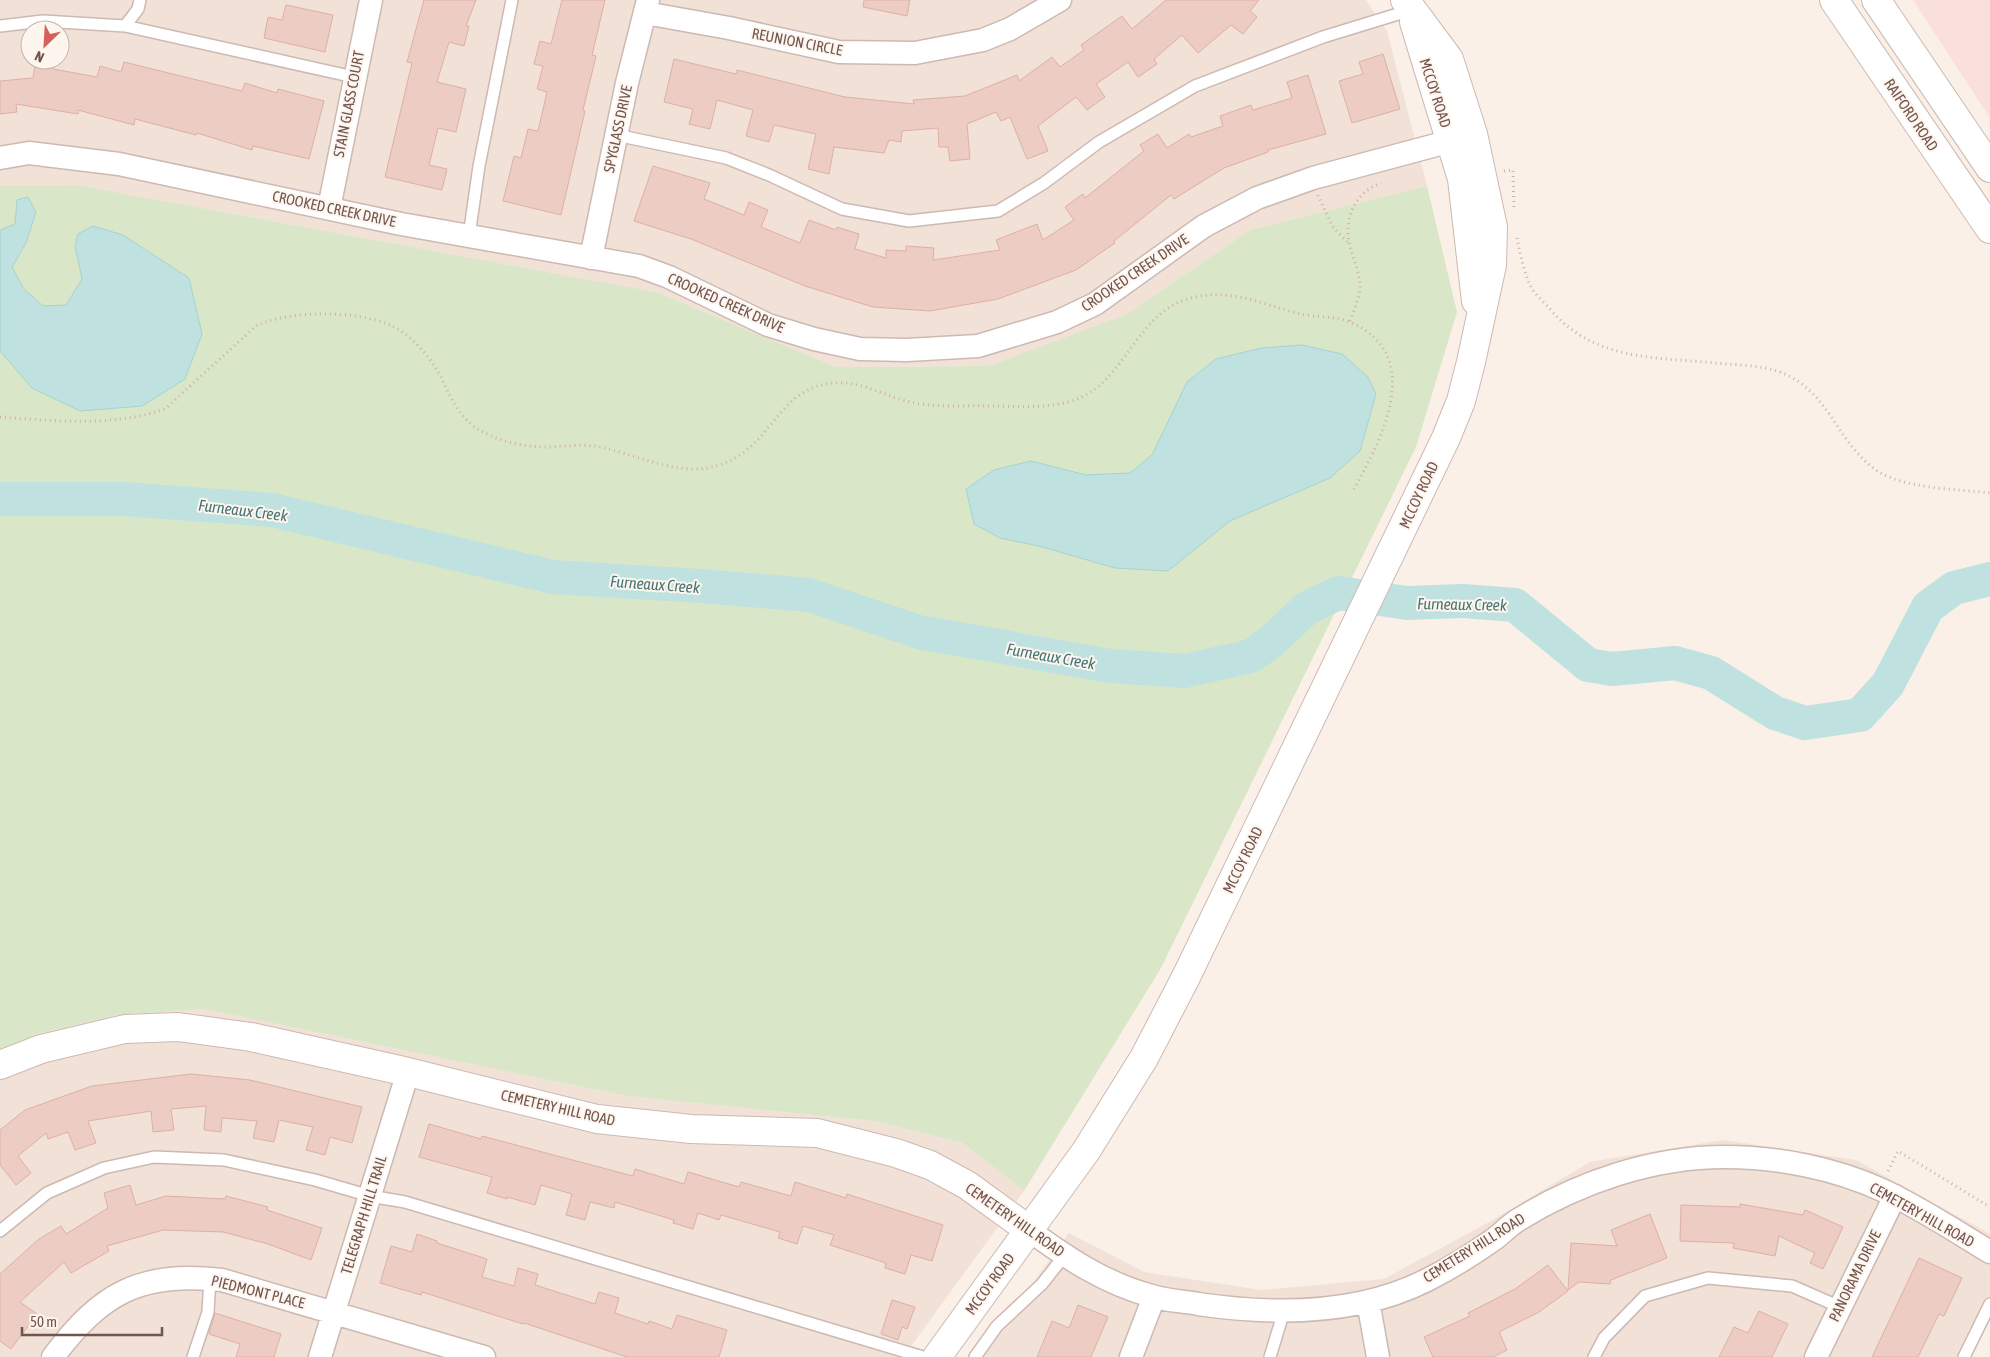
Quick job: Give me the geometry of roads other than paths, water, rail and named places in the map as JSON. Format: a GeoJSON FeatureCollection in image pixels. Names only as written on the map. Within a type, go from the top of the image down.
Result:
{"type":"FeatureCollection","features":[{"type":"Feature","properties":{"kind":"street","name":"STAIN GLASS COURT"},"geometry":{"type":"LineString","coordinates":[[329,208],[370,0]]}},
{"type":"Feature","properties":{"kind":"street","name":"REUNION CIRCLE"},"geometry":{"type":"LineString","coordinates":[[646,6],[729,28],[839,52],[915,53],[983,40],[1010,29],[1060,0]]}},
{"type":"Feature","properties":{"kind":"street","name":"RAIFORD ROAD"},"geometry":{"type":"LineString","coordinates":[[1834,0],[1990,229]]}},
{"type":"Feature","properties":{"kind":"street"},"geometry":{"type":"LineString","coordinates":[[1876,0],[1990,168]]}},
{"type":"Feature","properties":{"kind":"street","name":"MCCOY ROAD"},"geometry":{"type":"LineString","coordinates":[[937,1357],[1086,1151],[1144,1058],[1191,968],[1341,658],[1414,504],[1460,401],[1471,362],[1478,325],[1462,178],[1462,138],[1427,70],[1408,5]]}},
{"type":"Feature","properties":{"kind":"street","name":"SPYGLASS DRIVE"},"geometry":{"type":"LineString","coordinates":[[591,258],[627,83],[646,6]]}},
{"type":"Feature","properties":{"kind":"street","name":"CROOKED CREEK DRIVE"},"geometry":{"type":"LineString","coordinates":[[0,158],[29,153],[119,164],[469,236],[639,266],[662,274],[768,324],[814,339],[860,349],[978,346],[1057,322],[1095,304],[1204,226],[1257,198],[1313,178],[1462,138]]}},
{"type":"Feature","properties":{"kind":"street","name":"CEMETERY HILL ROAD"},"geometry":{"type":"LineString","coordinates":[[0,1065],[41,1048],[125,1029],[178,1027],[251,1037],[408,1072],[597,1119],[691,1129],[817,1133],[896,1153],[930,1165],[967,1185],[1064,1256],[1124,1287],[1154,1297],[1234,1309],[1284,1311],[1368,1301],[1426,1280],[1491,1242],[1518,1220],[1584,1186],[1621,1173],[1656,1165],[1725,1157],[1793,1164],[1839,1174],[1895,1196],[1990,1252]]}},
{"type":"Feature","properties":{"kind":"street","name":"TELEGRAPH HILL TRAIL"},"geometry":{"type":"LineString","coordinates":[[320,1357],[408,1072]]}},
{"type":"Feature","properties":{"kind":"street","name":"PANORAMA DRIVE"},"geometry":{"type":"LineString","coordinates":[[1816,1357],[1895,1196]]}},
{"type":"Feature","properties":{"kind":"street","name":"PIEDMONT PLACE"},"geometry":{"type":"LineString","coordinates":[[53,1357],[78,1326],[106,1300],[135,1287],[158,1281],[194,1277],[210,1279],[334,1311],[484,1357]]}},
{"type":"Feature","properties":{"kind":"street"},"geometry":{"type":"LineString","coordinates":[[1131,1357],[1154,1297]]}},
{"type":"Feature","properties":{"kind":"street"},"geometry":{"type":"LineString","coordinates":[[1368,1301],[1378,1357]]}},
{"type":"Feature","properties":{"kind":"lane"},"geometry":{"type":"LineString","coordinates":[[125,26],[138,9],[140,0]]}},
{"type":"Feature","properties":{"kind":"lane"},"geometry":{"type":"LineString","coordinates":[[469,236],[479,166],[512,0]]}},
{"type":"Feature","properties":{"kind":"lane"},"geometry":{"type":"LineString","coordinates":[[616,135],[726,158],[769,174],[842,209],[909,221],[998,211],[1044,183],[1099,142],[1195,86],[1408,5]]}},
{"type":"Feature","properties":{"kind":"lane"},"geometry":{"type":"LineString","coordinates":[[0,26],[43,21],[125,26],[354,77]]}},
{"type":"Feature","properties":{"kind":"lane"},"geometry":{"type":"LineString","coordinates":[[0,1231],[47,1194],[104,1168],[154,1157],[224,1160],[315,1180],[370,1196],[405,1202],[923,1357]]}},
{"type":"Feature","properties":{"kind":"lane"},"geometry":{"type":"LineString","coordinates":[[975,1357],[997,1326],[1042,1284],[1064,1256]]}},
{"type":"Feature","properties":{"kind":"lane"},"geometry":{"type":"LineString","coordinates":[[1594,1357],[1604,1338],[1645,1296],[1708,1278],[1792,1286],[1840,1307]]}},
{"type":"Feature","properties":{"kind":"lane"},"geometry":{"type":"LineString","coordinates":[[193,1357],[208,1312],[210,1279]]}},
{"type":"Feature","properties":{"kind":"lane"},"geometry":{"type":"LineString","coordinates":[[1964,1357],[1990,1304]]}},
{"type":"Feature","properties":{"kind":"lane"},"geometry":{"type":"LineString","coordinates":[[1270,1357],[1284,1311]]}},
{"type":"Feature","properties":{"kind":"water"},"geometry":{"type":"Polygon","coordinates":[[[28,197],[36,212],[26,243],[12,267],[24,289],[43,306],[66,305],[82,279],[75,246],[78,234],[93,226],[123,235],[189,278],[202,334],[185,379],[142,406],[80,411],[32,388],[0,351],[0,230],[15,224],[17,200],[28,197]]]}},
{"type":"Feature","properties":{"kind":"water"},"geometry":{"type":"Polygon","coordinates":[[[1302,345],[1342,354],[1368,377],[1376,394],[1360,451],[1330,478],[1230,521],[1168,571],[1115,568],[1039,546],[1000,538],[974,524],[966,489],[994,470],[1031,461],[1086,475],[1130,473],[1152,455],[1187,382],[1216,359],[1261,348],[1302,345]]]}},
{"type":"Feature","properties":{"kind":"waterway","name":"Furneaux Creek"},"geometry":{"type":"LineString","coordinates":[[0,499],[123,499],[272,510],[553,577],[809,595],[919,632],[1110,666],[1185,671],[1251,656],[1272,641],[1307,608],[1338,593],[1407,603],[1463,601],[1515,605],[1588,665],[1612,669],[1675,663],[1711,673],[1775,713],[1805,723],[1860,715],[1888,684],[1928,607],[1954,588],[1990,579]]}}]}
